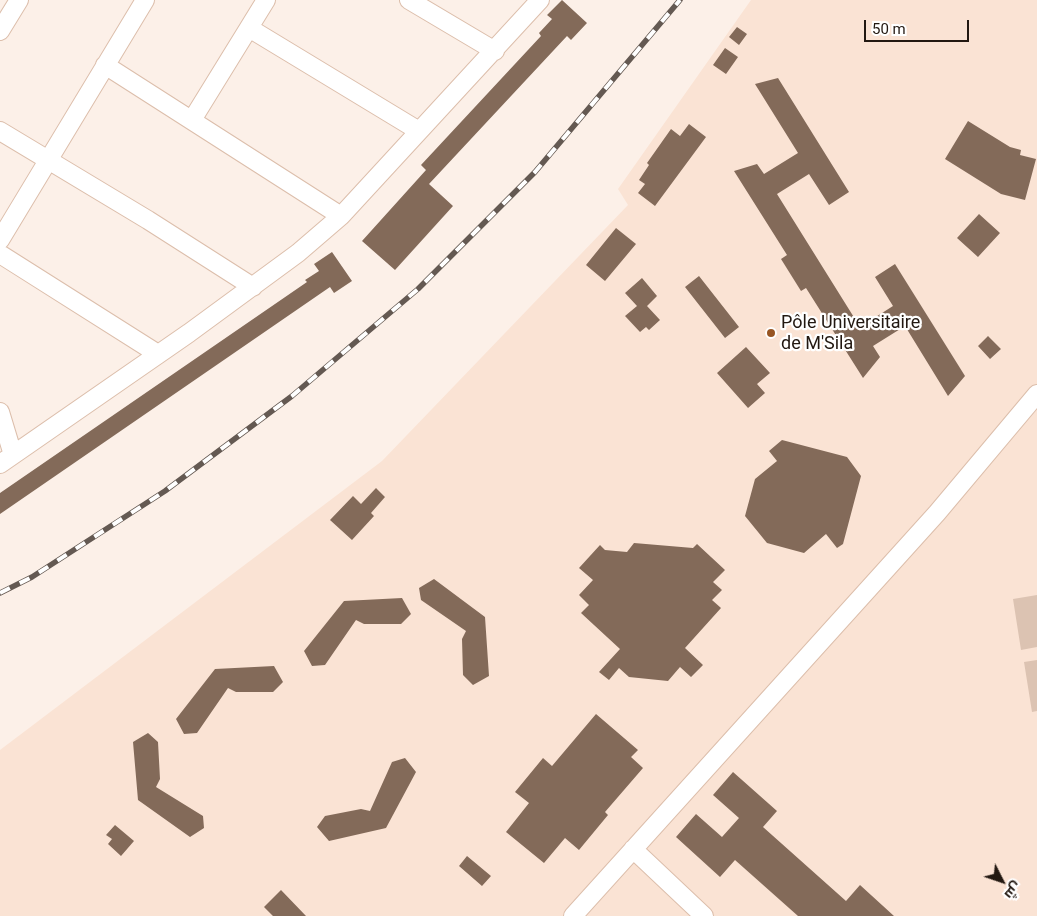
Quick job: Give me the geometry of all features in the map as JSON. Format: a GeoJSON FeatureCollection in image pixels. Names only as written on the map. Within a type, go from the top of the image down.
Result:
{"type":"FeatureCollection","features":[{"type":"Feature","properties":{"kind":"street"},"geometry":{"type":"LineString","coordinates":[[0,31],[19,0]]}},
{"type":"Feature","properties":{"kind":"street"},"geometry":{"type":"LineString","coordinates":[[0,240],[145,0]]}},
{"type":"Feature","properties":{"kind":"street"},"geometry":{"type":"LineString","coordinates":[[192,120],[266,0]]}},
{"type":"Feature","properties":{"kind":"street"},"geometry":{"type":"LineString","coordinates":[[409,0],[495,51]]}},
{"type":"Feature","properties":{"kind":"street"},"geometry":{"type":"LineString","coordinates":[[0,412],[7,459],[253,287],[341,216],[540,0]]}},
{"type":"Feature","properties":{"kind":"street"},"geometry":{"type":"LineString","coordinates":[[249,28],[419,131]]}},
{"type":"Feature","properties":{"kind":"street"},"geometry":{"type":"LineString","coordinates":[[105,65],[341,216]]}},
{"type":"Feature","properties":{"kind":"street"},"geometry":{"type":"LineString","coordinates":[[0,131],[148,220],[253,287]]}},
{"type":"Feature","properties":{"kind":"street"},"geometry":{"type":"LineString","coordinates":[[0,254],[158,354]]}},
{"type":"Feature","properties":{"kind":"street"},"geometry":{"type":"LineString","coordinates":[[573,916],[937,514],[1037,394]]}},
{"type":"Feature","properties":{"kind":"street"},"geometry":{"type":"LineString","coordinates":[[633,848],[704,916]]}},
{"type":"Feature","properties":{"kind":"shaded area","name":"Pôle Universitaire de M'Sila"},"geometry":{"type":"Polygon","coordinates":[[[751,0],[1037,0],[1037,916],[0,916],[0,750],[382,461],[628,205],[618,189],[751,0]]]}},
{"type":"Feature","properties":{"kind":"shaded area"},"geometry":{"type":"Polygon","coordinates":[[[1037,595],[1037,647],[1021,650],[1013,599],[1037,595]]]}},
{"type":"Feature","properties":{"kind":"shaded area"},"geometry":{"type":"Polygon","coordinates":[[[1037,660],[1037,711],[1032,712],[1024,662],[1037,660]]]}},
{"type":"Feature","properties":{"kind":"building"},"geometry":{"type":"Polygon","coordinates":[[[562,0],[587,23],[571,40],[567,36],[429,184],[453,206],[395,270],[362,241],[426,170],[421,165],[541,36],[539,33],[552,19],[547,15],[562,0]]]}},
{"type":"Feature","properties":{"kind":"building"},"geometry":{"type":"Polygon","coordinates":[[[737,27],[747,34],[739,45],[729,37],[737,27]]]}},
{"type":"Feature","properties":{"kind":"building"},"geometry":{"type":"Polygon","coordinates":[[[725,48],[738,57],[726,74],[713,65],[725,48]]]}},
{"type":"Feature","properties":{"kind":"building"},"geometry":{"type":"Polygon","coordinates":[[[778,78],[849,192],[829,205],[809,174],[777,194],[860,327],[893,306],[875,277],[895,264],[965,376],[948,396],[905,326],[873,346],[880,357],[863,378],[806,288],[801,291],[781,259],[787,255],[734,171],[757,164],[764,174],[798,153],[755,84],[778,78]]]}},
{"type":"Feature","properties":{"kind":"building"},"geometry":{"type":"Polygon","coordinates":[[[968,121],[1010,147],[1021,150],[1020,155],[1036,159],[1025,200],[1001,194],[945,159],[968,121]]]}},
{"type":"Feature","properties":{"kind":"building"},"geometry":{"type":"Polygon","coordinates":[[[689,124],[706,137],[655,206],[638,193],[645,184],[639,180],[649,165],[647,163],[671,129],[680,136],[689,124]]]}},
{"type":"Feature","properties":{"kind":"building"},"geometry":{"type":"Polygon","coordinates":[[[979,214],[1000,233],[978,257],[957,238],[979,214]]]}},
{"type":"Feature","properties":{"kind":"building"},"geometry":{"type":"Polygon","coordinates":[[[616,228],[636,244],[605,281],[586,265],[616,228]]]}},
{"type":"Feature","properties":{"kind":"building"},"geometry":{"type":"Polygon","coordinates":[[[332,252],[352,281],[334,293],[330,287],[0,514],[0,493],[307,282],[305,280],[319,271],[314,264],[332,252]]]}},
{"type":"Feature","properties":{"kind":"building"},"geometry":{"type":"Polygon","coordinates":[[[699,276],[739,327],[725,338],[685,287],[699,276]]]}},
{"type":"Feature","properties":{"kind":"building"},"geometry":{"type":"Polygon","coordinates":[[[642,278],[657,296],[647,306],[660,320],[649,330],[646,327],[640,332],[625,316],[637,306],[625,293],[642,278]]]}},
{"type":"Feature","properties":{"kind":"building"},"geometry":{"type":"Polygon","coordinates":[[[988,336],[1001,349],[990,359],[978,346],[988,336]]]}},
{"type":"Feature","properties":{"kind":"building"},"geometry":{"type":"Polygon","coordinates":[[[746,347],[770,373],[757,384],[765,393],[748,408],[717,373],[746,347]]]}},
{"type":"Feature","properties":{"kind":"building"},"geometry":{"type":"Polygon","coordinates":[[[782,440],[847,457],[861,476],[843,544],[837,548],[826,534],[804,553],[767,543],[745,516],[755,479],[777,461],[769,451],[782,440]]]}},
{"type":"Feature","properties":{"kind":"building"},"geometry":{"type":"Polygon","coordinates":[[[376,488],[385,497],[371,513],[374,516],[352,540],[330,520],[353,496],[361,504],[376,488]]]}},
{"type":"Feature","properties":{"kind":"building"},"geometry":{"type":"Polygon","coordinates":[[[634,543],[693,548],[697,544],[725,570],[713,582],[722,590],[712,600],[721,608],[685,648],[703,665],[691,677],[680,667],[668,681],[629,677],[619,668],[609,680],[599,672],[620,649],[581,613],[589,605],[579,595],[593,580],[579,568],[600,545],[605,550],[627,552],[634,543]]]}},
{"type":"Feature","properties":{"kind":"building"},"geometry":{"type":"Polygon","coordinates":[[[434,579],[485,617],[489,676],[473,685],[463,675],[462,639],[466,631],[421,600],[419,588],[434,579]]]}},
{"type":"Feature","properties":{"kind":"building"},"geometry":{"type":"Polygon","coordinates":[[[402,598],[411,614],[401,624],[364,624],[356,620],[325,665],[312,666],[304,651],[344,601],[402,598]]]}},
{"type":"Feature","properties":{"kind":"building"},"geometry":{"type":"Polygon","coordinates":[[[274,666],[283,682],[273,692],[236,692],[228,688],[197,733],[184,734],[176,719],[215,669],[274,666]]]}},
{"type":"Feature","properties":{"kind":"building"},"geometry":{"type":"Polygon","coordinates":[[[596,714],[638,750],[631,757],[643,768],[605,812],[608,815],[579,850],[565,838],[544,863],[506,832],[529,803],[515,792],[543,758],[552,766],[596,714]]]}},
{"type":"Feature","properties":{"kind":"building"},"geometry":{"type":"Polygon","coordinates":[[[148,733],[158,742],[160,779],[156,787],[203,816],[204,828],[190,837],[138,800],[133,742],[148,733]]]}},
{"type":"Feature","properties":{"kind":"building"},"geometry":{"type":"Polygon","coordinates":[[[405,758],[416,772],[386,828],[329,841],[317,827],[325,816],[361,809],[370,811],[392,762],[405,758]]]}},
{"type":"Feature","properties":{"kind":"building"},"geometry":{"type":"Polygon","coordinates":[[[733,772],[777,811],[763,827],[846,901],[860,885],[894,916],[798,916],[735,860],[720,877],[676,837],[696,814],[722,837],[739,818],[713,795],[733,772]]]}},
{"type":"Feature","properties":{"kind":"building"},"geometry":{"type":"Polygon","coordinates":[[[115,825],[134,841],[121,856],[108,844],[112,839],[106,835],[115,825]]]}},
{"type":"Feature","properties":{"kind":"building"},"geometry":{"type":"Polygon","coordinates":[[[467,856],[491,876],[482,886],[459,866],[467,856]]]}},
{"type":"Feature","properties":{"kind":"building"},"geometry":{"type":"Polygon","coordinates":[[[281,890],[306,916],[273,916],[264,907],[281,890]]]}},
{"type":"Feature","properties":{"kind":"railway"},"geometry":{"type":"LineString","coordinates":[[0,593],[32,577],[165,491],[292,396],[418,289],[535,172],[680,0]]}},
{"type":"Feature","properties":{"kind":"place","name":"Pôle Universitaire de M'Sila"},"geometry":{"type":"Point","coordinates":[771,333]}}]}
